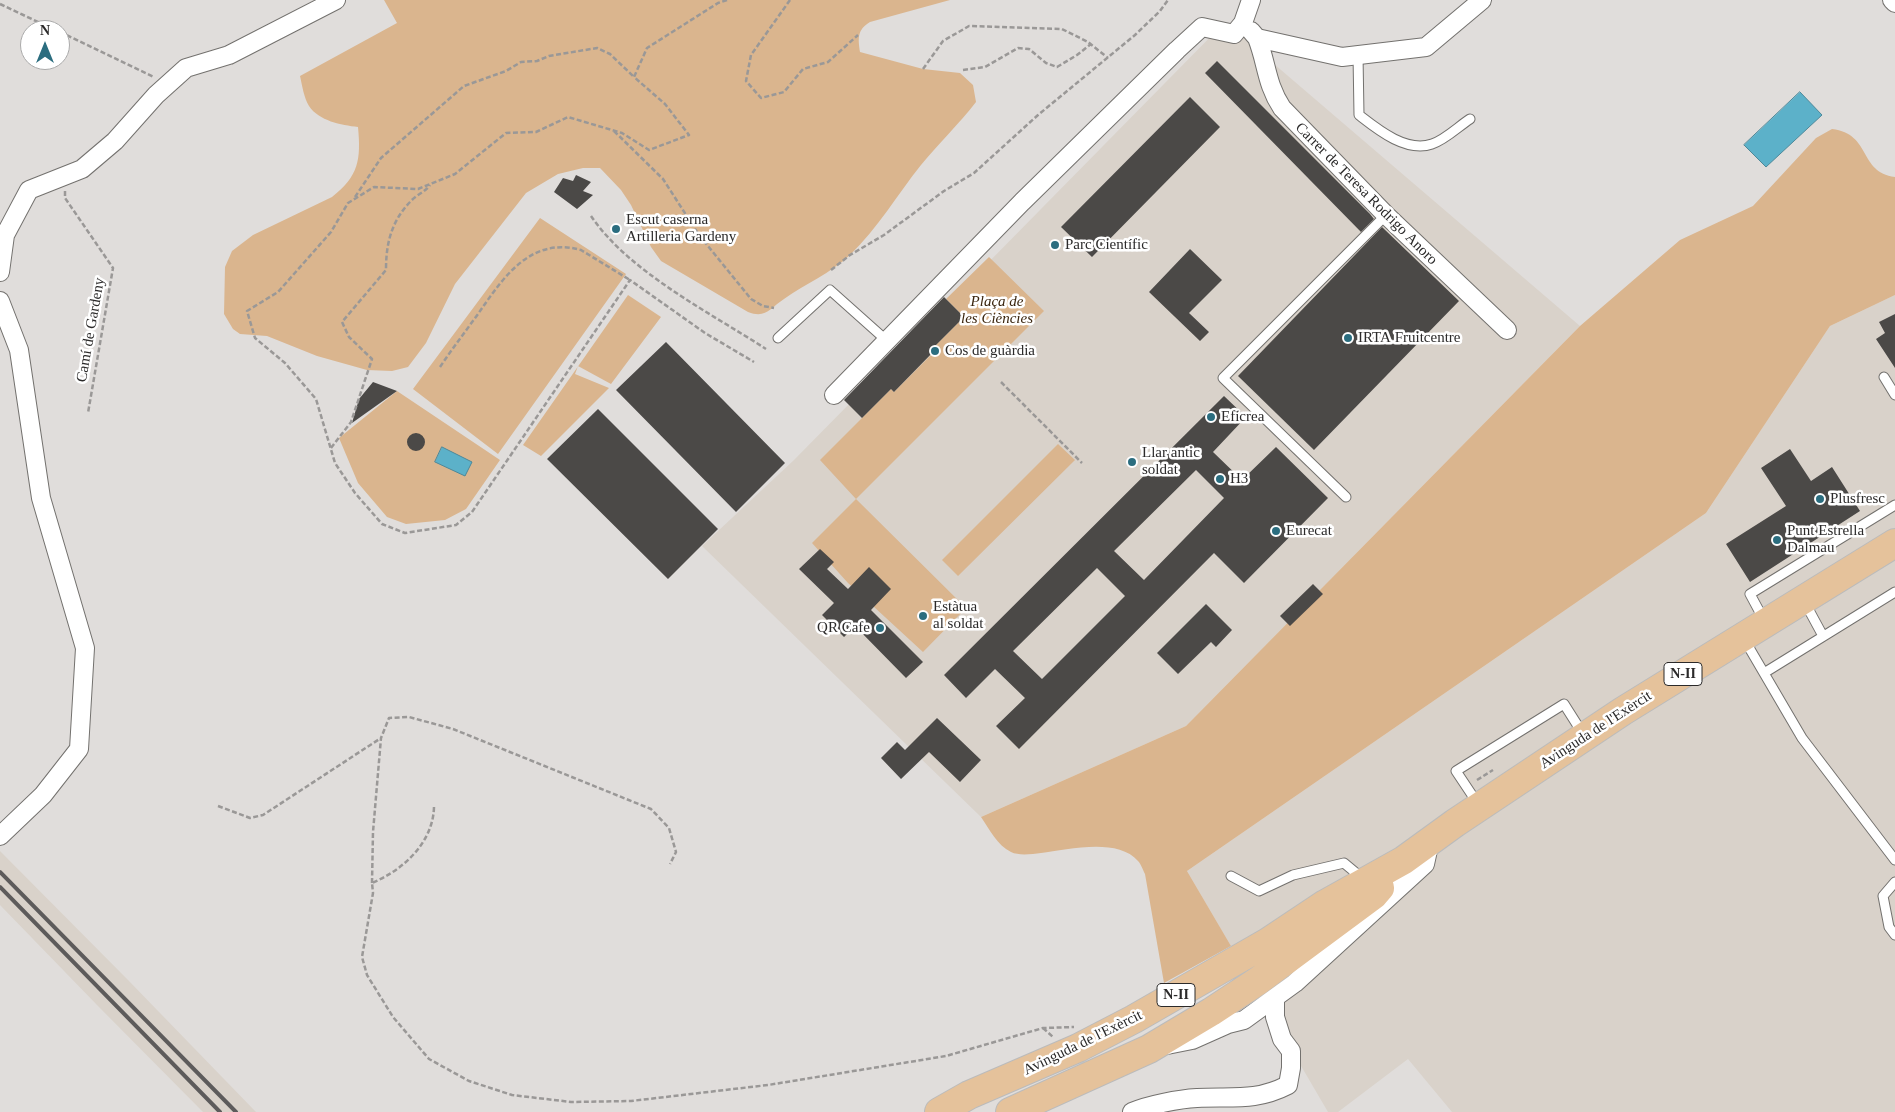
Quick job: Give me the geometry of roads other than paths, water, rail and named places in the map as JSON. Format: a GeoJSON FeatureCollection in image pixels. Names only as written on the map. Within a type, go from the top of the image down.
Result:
{"type":"FeatureCollection","features":[{"type":"Feature","properties":{"kind":"main road","name":"Avinguda de l'Exèrcit"},"geometry":{"type":"LineString","coordinates":[[939,1112],[970,1095],[1078,1048],[1134,1019],[1268,942],[1326,904],[1404,860],[1585,737],[1742,636],[1895,543]]}},
{"type":"Feature","properties":{"kind":"main road","name":"Avinguda de l'Exèrcit"},"geometry":{"type":"LineString","coordinates":[[1010,1112],[1149,1049],[1258,981],[1374,895],[1404,860]]}},
{"type":"Feature","properties":{"kind":"street"},"geometry":{"type":"LineString","coordinates":[[0,272],[5,235],[29,190],[82,169],[115,141],[186,68],[229,55],[336,0]]}},
{"type":"Feature","properties":{"kind":"street"},"geometry":{"type":"LineString","coordinates":[[1238,29],[1251,0]]}},
{"type":"Feature","properties":{"kind":"street"},"geometry":{"type":"LineString","coordinates":[[834,395],[1022,202],[1202,27],[1238,29],[1257,38],[1342,57],[1426,47],[1482,0]]}},
{"type":"Feature","properties":{"kind":"street"},"geometry":{"type":"LineString","coordinates":[[1892,0],[1895,3]]}},
{"type":"Feature","properties":{"kind":"street","name":"Carrer de Teresa Rodrigo Anoro"},"geometry":{"type":"LineString","coordinates":[[1257,38],[1267,80],[1273,95],[1282,108],[1386,215],[1507,330]]}},
{"type":"Feature","properties":{"kind":"street"},"geometry":{"type":"LineString","coordinates":[[0,301],[19,350],[41,498],[84,648],[79,749],[43,794],[0,836]]}},
{"type":"Feature","properties":{"kind":"street"},"geometry":{"type":"LineString","coordinates":[[1149,1049],[1192,1040],[1228,1024],[1244,1020],[1275,998],[1295,983],[1426,864],[1430,841]]}},
{"type":"Feature","properties":{"kind":"street"},"geometry":{"type":"LineString","coordinates":[[1275,998],[1275,1017],[1282,1039]]}},
{"type":"Feature","properties":{"kind":"street"},"geometry":{"type":"LineString","coordinates":[[1132,1112],[1195,1098],[1252,1098],[1272,1093],[1288,1085],[1291,1051],[1282,1039],[1263,1023],[1244,1020]]}},
{"type":"Feature","properties":{"kind":"lane"},"geometry":{"type":"LineString","coordinates":[[1358,55],[1359,115],[1381,133],[1411,145],[1431,144],[1470,118]]}},
{"type":"Feature","properties":{"kind":"lane"},"geometry":{"type":"LineString","coordinates":[[1346,497],[1223,378],[1386,215]]}},
{"type":"Feature","properties":{"kind":"lane"},"geometry":{"type":"LineString","coordinates":[[778,338],[830,290],[886,340]]}},
{"type":"Feature","properties":{"kind":"lane"},"geometry":{"type":"LineString","coordinates":[[1884,377],[1895,395]]}},
{"type":"Feature","properties":{"kind":"lane"},"geometry":{"type":"LineString","coordinates":[[1765,622],[1750,594],[1895,505]]}},
{"type":"Feature","properties":{"kind":"lane"},"geometry":{"type":"LineString","coordinates":[[1764,673],[1895,592]]}},
{"type":"Feature","properties":{"kind":"lane"},"geometry":{"type":"LineString","coordinates":[[1803,599],[1823,636]]}},
{"type":"Feature","properties":{"kind":"lane"},"geometry":{"type":"LineString","coordinates":[[1742,636],[1802,738],[1895,860]]}},
{"type":"Feature","properties":{"kind":"lane"},"geometry":{"type":"LineString","coordinates":[[1480,807],[1456,771],[1564,704],[1585,737]]}},
{"type":"Feature","properties":{"kind":"lane"},"geometry":{"type":"LineString","coordinates":[[1231,876],[1259,891],[1293,875],[1344,863],[1366,881]]}},
{"type":"Feature","properties":{"kind":"lane"},"geometry":{"type":"LineString","coordinates":[[1895,882],[1883,896],[1889,927],[1895,935]]}},
{"type":"Feature","properties":{"kind":"water"},"geometry":{"type":"Polygon","coordinates":[[[1800,92],[1822,115],[1766,167],[1744,145],[1800,92]]]}},
{"type":"Feature","properties":{"kind":"water"},"geometry":{"type":"Polygon","coordinates":[[[442,447],[472,462],[465,476],[435,462],[442,447]]]}},
{"type":"Feature","properties":{"kind":"railway"},"geometry":{"type":"LineString","coordinates":[[0,872],[236,1112]]}},
{"type":"Feature","properties":{"kind":"railway"},"geometry":{"type":"LineString","coordinates":[[0,887],[220,1112]]}},
{"type":"Feature","properties":{"kind":"place","name":"Escut caserna Artilleria Gardeny"},"geometry":{"type":"Point","coordinates":[616,229]}},
{"type":"Feature","properties":{"kind":"place","name":"Parc Científic"},"geometry":{"type":"Point","coordinates":[1055,245]}},
{"type":"Feature","properties":{"kind":"place","name":"IRTA Fruitcentre"},"geometry":{"type":"Point","coordinates":[1348,338]}},
{"type":"Feature","properties":{"kind":"place","name":"Cos de guàrdia"},"geometry":{"type":"Point","coordinates":[935,351]}},
{"type":"Feature","properties":{"kind":"place","name":"Eficrea"},"geometry":{"type":"Point","coordinates":[1211,417]}},
{"type":"Feature","properties":{"kind":"place","name":"Llar antic soldat"},"geometry":{"type":"Point","coordinates":[1132,462]}},
{"type":"Feature","properties":{"kind":"place","name":"H3"},"geometry":{"type":"Point","coordinates":[1220,479]}},
{"type":"Feature","properties":{"kind":"place","name":"Plusfresc"},"geometry":{"type":"Point","coordinates":[1820,499]}},
{"type":"Feature","properties":{"kind":"place","name":"Eurecat"},"geometry":{"type":"Point","coordinates":[1276,531]}},
{"type":"Feature","properties":{"kind":"place","name":"Punt Estrella Dalmau"},"geometry":{"type":"Point","coordinates":[1777,540]}},
{"type":"Feature","properties":{"kind":"place","name":"Estàtua al soldat"},"geometry":{"type":"Point","coordinates":[923,616]}},
{"type":"Feature","properties":{"kind":"place","name":"QR Cafe"},"geometry":{"type":"Point","coordinates":[880,628]}},
{"type":"Feature","properties":{"kind":"park label","name":"Plaça de les Ciències"},"geometry":{"type":"Point","coordinates":[997,310]}}]}
